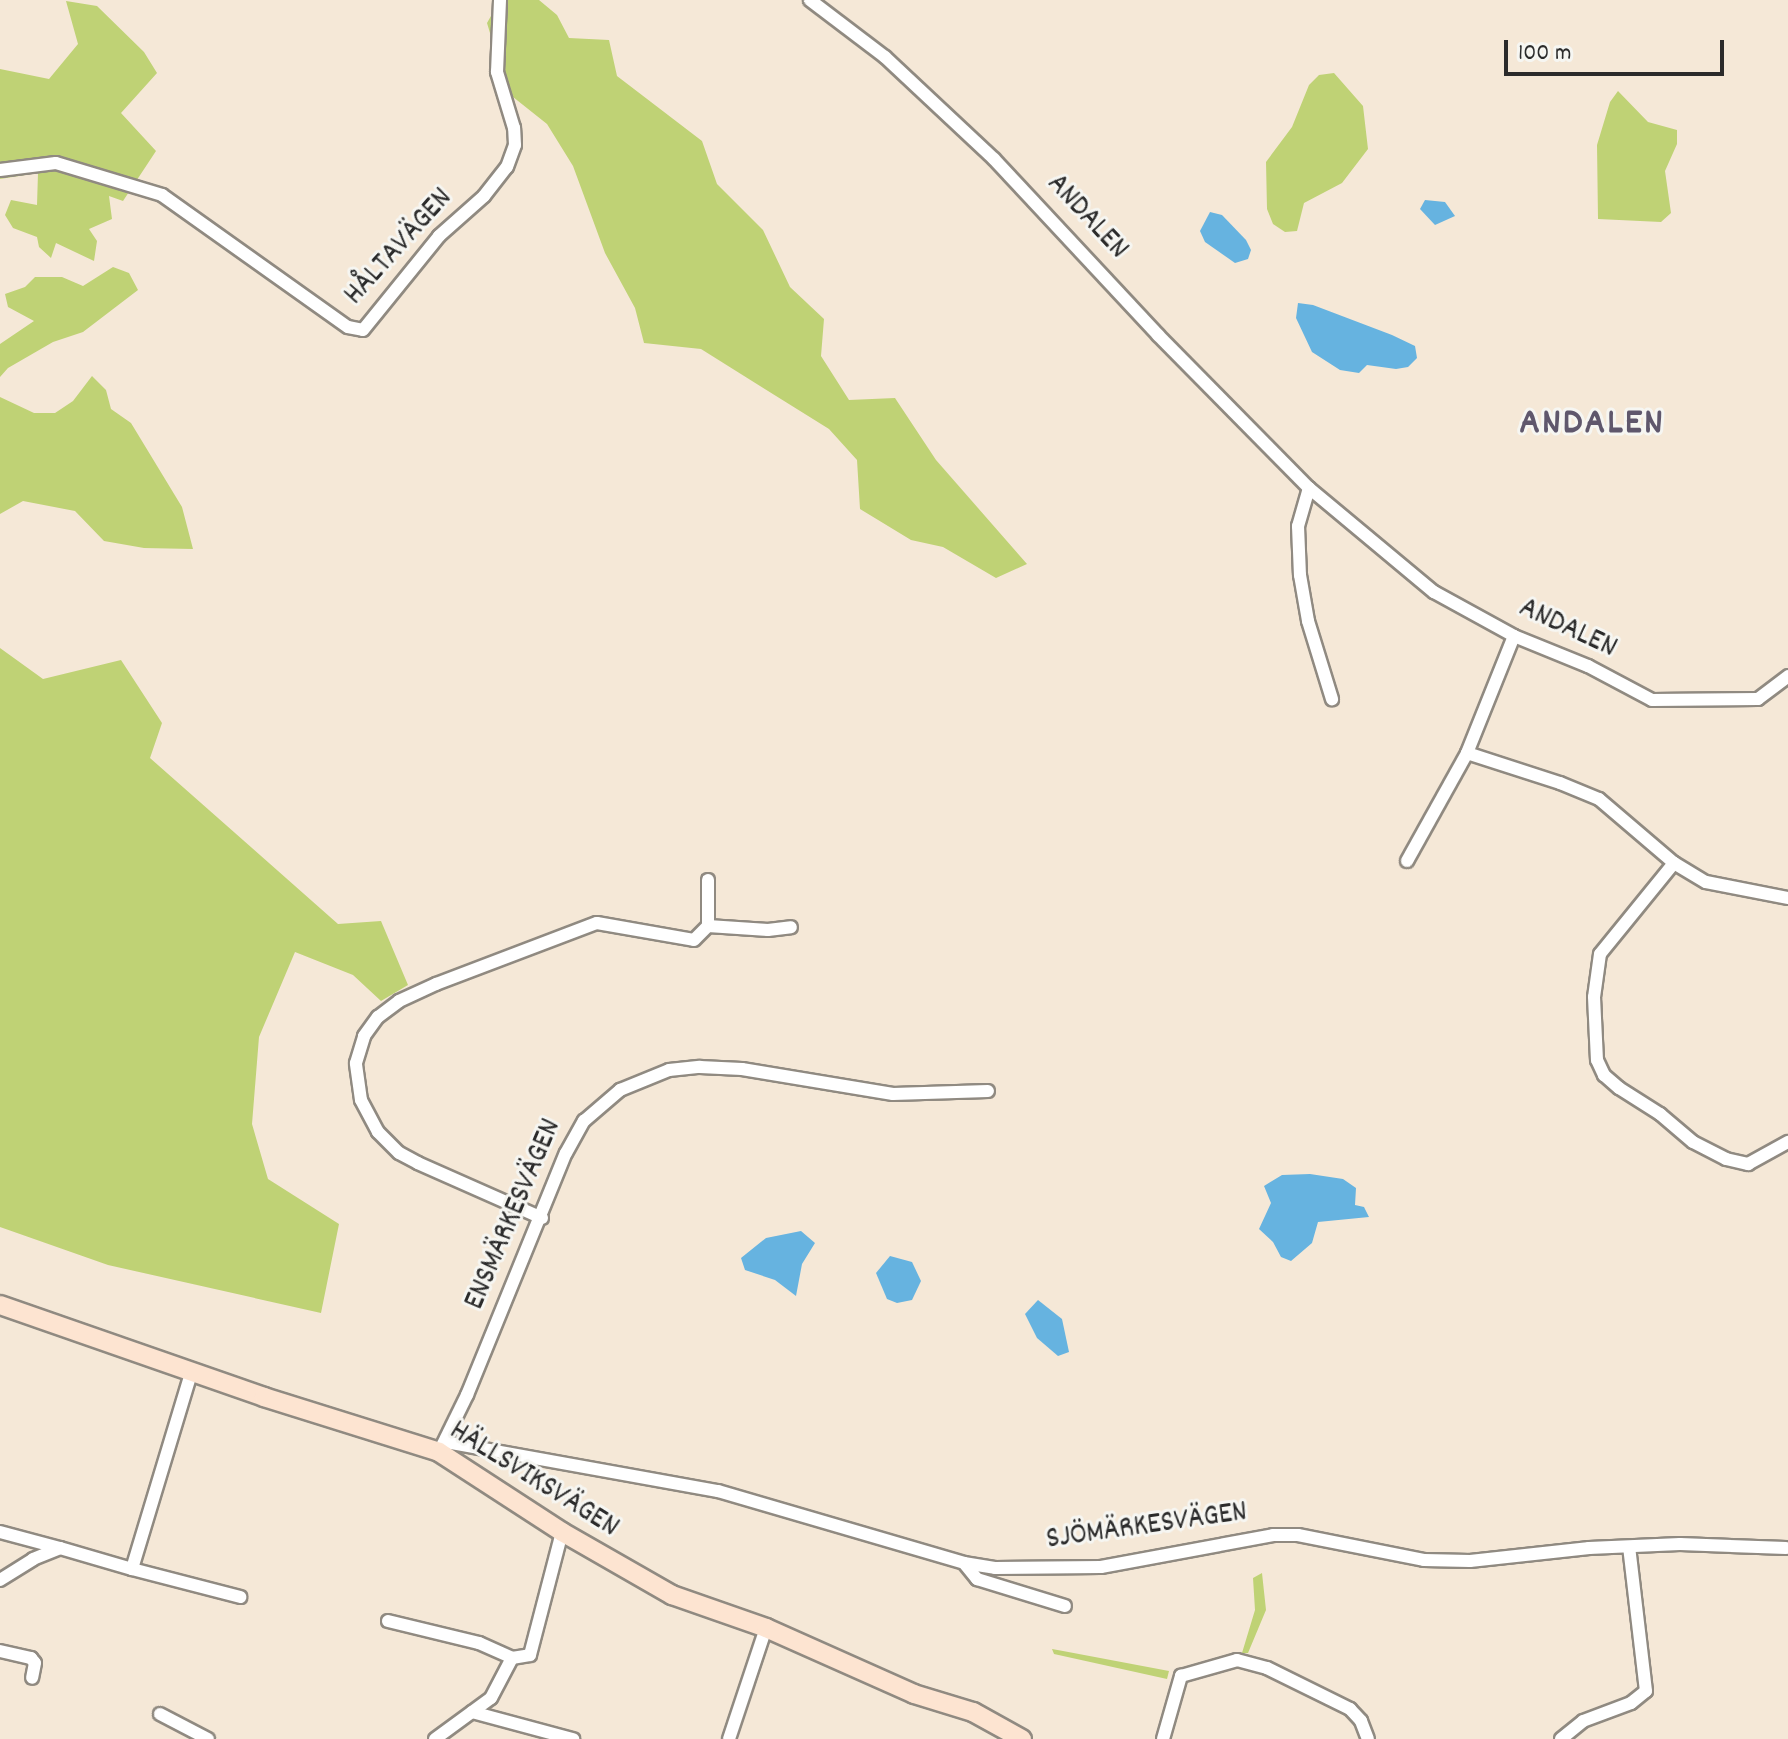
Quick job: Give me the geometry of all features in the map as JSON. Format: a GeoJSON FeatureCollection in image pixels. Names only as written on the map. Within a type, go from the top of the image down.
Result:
{"type":"FeatureCollection","features":[{"type":"Feature","properties":{"kind":"street","name":"HÅLTAVÄGEN"},"geometry":{"type":"LineString","coordinates":[[0,170],[56,163],[162,195],[350,328],[363,330],[439,236],[484,196],[507,167],[515,145],[514,128],[497,72],[500,0]]}},
{"type":"Feature","properties":{"kind":"street","name":"ANDALEN"},"geometry":{"type":"LineString","coordinates":[[810,0],[885,57],[994,159],[1158,335],[1309,488],[1434,592],[1514,636],[1588,666],[1652,700],[1758,699],[1788,676]]}},
{"type":"Feature","properties":{"kind":"street"},"geometry":{"type":"LineString","coordinates":[[1309,488],[1298,526],[1300,575],[1308,621],[1332,699]]}},
{"type":"Feature","properties":{"kind":"street"},"geometry":{"type":"LineString","coordinates":[[1407,861],[1467,753],[1514,636]]}},
{"type":"Feature","properties":{"kind":"street"},"geometry":{"type":"LineString","coordinates":[[1467,753],[1599,799],[1674,863],[1706,882],[1788,898]]}},
{"type":"Feature","properties":{"kind":"street"},"geometry":{"type":"LineString","coordinates":[[1674,863],[1600,954],[1594,980],[1597,1060],[1604,1075],[1619,1088],[1660,1114],[1693,1142],[1726,1159],[1748,1164],[1788,1142]]}},
{"type":"Feature","properties":{"kind":"street"},"geometry":{"type":"LineString","coordinates":[[542,1218],[418,1163],[389,1144],[365,1112],[359,1089],[358,1051],[364,1036],[388,1009],[416,992],[582,928],[604,923],[694,940],[708,926],[708,880]]}},
{"type":"Feature","properties":{"kind":"street"},"geometry":{"type":"LineString","coordinates":[[708,926],[768,930],[791,927]]}},
{"type":"Feature","properties":{"kind":"street","name":"ENSMÄRKESVÄGEN"},"geometry":{"type":"LineString","coordinates":[[442,1447],[542,1218],[566,1153],[584,1121],[627,1085],[669,1070],[700,1067],[742,1069],[893,1094],[988,1091]]}},
{"type":"Feature","properties":{"kind":"street","name":"HÄLLSVIKSVÄGEN"},"geometry":{"type":"LineString","coordinates":[[0,1305],[264,1397],[442,1447],[562,1532],[672,1595],[766,1628],[914,1694],[973,1712],[1022,1739]]}},
{"type":"Feature","properties":{"kind":"street"},"geometry":{"type":"LineString","coordinates":[[132,1569],[192,1370]]}},
{"type":"Feature","properties":{"kind":"street","name":"SJÖMÄRKESVÄGEN"},"geometry":{"type":"LineString","coordinates":[[442,1447],[718,1491],[964,1563],[1018,1569],[1078,1570],[1273,1535],[1298,1535],[1424,1560],[1470,1561],[1680,1544],[1786,1548]]}},
{"type":"Feature","properties":{"kind":"street"},"geometry":{"type":"LineString","coordinates":[[0,1532],[240,1597]]}},
{"type":"Feature","properties":{"kind":"street"},"geometry":{"type":"LineString","coordinates":[[388,1621],[479,1643],[512,1658],[530,1655],[562,1532]]}},
{"type":"Feature","properties":{"kind":"street"},"geometry":{"type":"LineString","coordinates":[[1561,1739],[1583,1721],[1631,1703],[1646,1691],[1629,1547]]}},
{"type":"Feature","properties":{"kind":"street"},"geometry":{"type":"LineString","coordinates":[[0,1580],[33,1559],[60,1548]]}},
{"type":"Feature","properties":{"kind":"street"},"geometry":{"type":"LineString","coordinates":[[964,1563],[977,1579],[1065,1606]]}},
{"type":"Feature","properties":{"kind":"street"},"geometry":{"type":"LineString","coordinates":[[729,1739],[766,1628]]}},
{"type":"Feature","properties":{"kind":"street"},"geometry":{"type":"LineString","coordinates":[[0,1651],[31,1658],[35,1663],[32,1678]]}},
{"type":"Feature","properties":{"kind":"street"},"geometry":{"type":"LineString","coordinates":[[435,1739],[491,1698],[512,1658]]}},
{"type":"Feature","properties":{"kind":"street"},"geometry":{"type":"LineString","coordinates":[[1163,1739],[1181,1676],[1237,1660],[1267,1668],[1350,1709],[1361,1721],[1368,1739]]}},
{"type":"Feature","properties":{"kind":"street"},"geometry":{"type":"LineString","coordinates":[[472,1712],[573,1739]]}},
{"type":"Feature","properties":{"kind":"street"},"geometry":{"type":"LineString","coordinates":[[160,1714],[208,1739]]}},
{"type":"Feature","properties":{"kind":"green space"},"geometry":{"type":"Polygon","coordinates":[[[500,0],[539,0],[557,15],[569,38],[609,40],[617,76],[702,141],[717,184],[763,230],[790,287],[824,319],[821,356],[849,400],[895,398],[936,460],[1027,564],[996,578],[943,547],[911,540],[860,509],[857,460],[829,429],[701,349],[644,343],[635,308],[605,253],[573,166],[547,124],[508,93],[487,23],[500,0]]]}},
{"type":"Feature","properties":{"kind":"green space"},"geometry":{"type":"Polygon","coordinates":[[[66,1],[97,6],[144,52],[157,73],[121,113],[156,151],[123,201],[109,196],[112,219],[89,229],[97,241],[94,261],[56,243],[51,258],[39,247],[37,237],[13,228],[5,215],[11,200],[37,205],[38,173],[0,179],[0,69],[49,79],[78,44],[66,1]]]}},
{"type":"Feature","properties":{"kind":"green space"},"geometry":{"type":"Polygon","coordinates":[[[1334,73],[1363,106],[1368,149],[1342,183],[1304,203],[1297,231],[1285,232],[1273,224],[1267,209],[1266,162],[1292,127],[1309,85],[1319,75],[1334,73]]]}},
{"type":"Feature","properties":{"kind":"green space"},"geometry":{"type":"Polygon","coordinates":[[[1618,91],[1648,122],[1677,130],[1677,144],[1665,171],[1671,213],[1661,222],[1598,219],[1597,145],[1610,102],[1618,91]]]}},
{"type":"Feature","properties":{"kind":"green space"},"geometry":{"type":"Polygon","coordinates":[[[113,267],[129,273],[138,290],[83,332],[53,342],[8,368],[0,377],[0,344],[34,321],[8,307],[5,294],[25,287],[35,277],[62,277],[83,286],[113,267]]]}},
{"type":"Feature","properties":{"kind":"green space"},"geometry":{"type":"Polygon","coordinates":[[[92,376],[106,390],[111,409],[131,423],[182,507],[193,549],[144,548],[104,541],[75,511],[23,501],[0,514],[0,397],[34,413],[55,413],[73,401],[92,376]]]}},
{"type":"Feature","properties":{"kind":"green space"},"geometry":{"type":"Polygon","coordinates":[[[0,648],[43,679],[121,660],[162,723],[150,758],[338,924],[381,921],[408,985],[381,1001],[353,975],[295,952],[259,1037],[252,1124],[268,1179],[339,1224],[321,1313],[108,1265],[0,1227],[0,648]]]}},
{"type":"Feature","properties":{"kind":"green space"},"geometry":{"type":"Polygon","coordinates":[[[1262,1573],[1266,1610],[1248,1653],[1242,1653],[1255,1610],[1253,1578],[1262,1573]]]}},
{"type":"Feature","properties":{"kind":"green space"},"geometry":{"type":"Polygon","coordinates":[[[1052,1649],[1169,1671],[1167,1679],[1054,1654],[1052,1649]]]}},
{"type":"Feature","properties":{"kind":"water"},"geometry":{"type":"Polygon","coordinates":[[[1425,200],[1445,202],[1455,216],[1435,225],[1420,209],[1425,200]]]}},
{"type":"Feature","properties":{"kind":"water"},"geometry":{"type":"Polygon","coordinates":[[[1210,212],[1222,215],[1246,240],[1251,250],[1248,259],[1235,263],[1205,242],[1200,231],[1210,212]]]}},
{"type":"Feature","properties":{"kind":"water"},"geometry":{"type":"Polygon","coordinates":[[[1298,303],[1313,305],[1392,335],[1415,346],[1417,358],[1408,367],[1396,369],[1367,365],[1359,373],[1340,370],[1312,352],[1296,318],[1298,303]]]}},
{"type":"Feature","properties":{"kind":"water"},"geometry":{"type":"Polygon","coordinates":[[[1310,1174],[1343,1179],[1356,1188],[1355,1205],[1364,1207],[1369,1217],[1318,1222],[1312,1243],[1291,1261],[1281,1257],[1273,1242],[1259,1229],[1271,1203],[1264,1186],[1282,1175],[1310,1174]]]}},
{"type":"Feature","properties":{"kind":"water"},"geometry":{"type":"Polygon","coordinates":[[[801,1231],[815,1243],[802,1264],[796,1296],[775,1280],[745,1270],[741,1258],[766,1238],[801,1231]]]}},
{"type":"Feature","properties":{"kind":"water"},"geometry":{"type":"Polygon","coordinates":[[[890,1256],[912,1262],[921,1281],[912,1300],[897,1303],[887,1299],[876,1273],[890,1256]]]}},
{"type":"Feature","properties":{"kind":"water"},"geometry":{"type":"Polygon","coordinates":[[[1038,1300],[1062,1319],[1069,1352],[1058,1356],[1037,1338],[1025,1314],[1038,1300]]]}},
{"type":"Feature","properties":{"kind":"district","name":"ANDALEN"},"geometry":{"type":"Point","coordinates":[1592,425]}}]}
